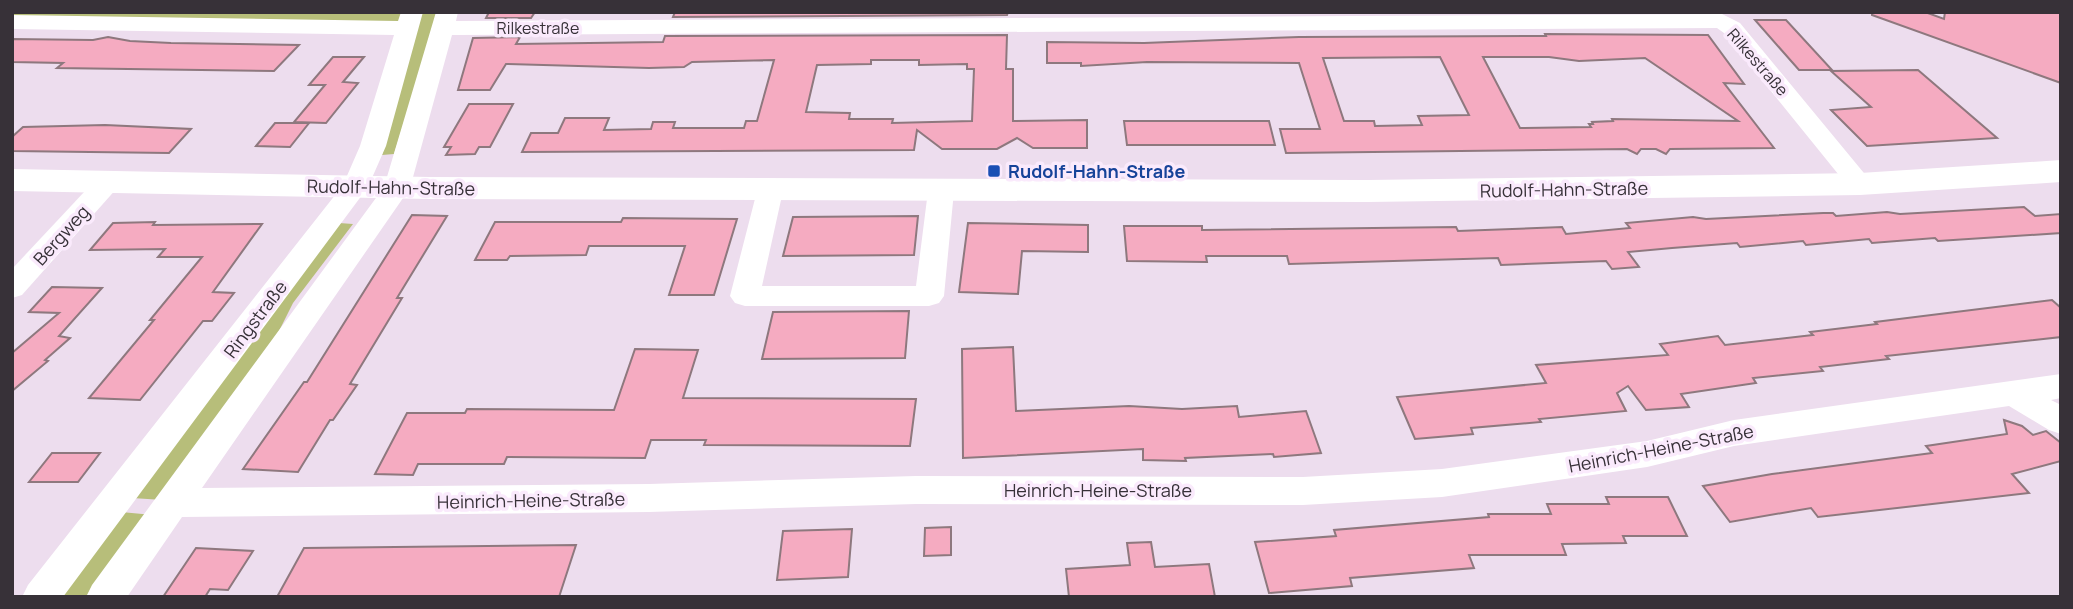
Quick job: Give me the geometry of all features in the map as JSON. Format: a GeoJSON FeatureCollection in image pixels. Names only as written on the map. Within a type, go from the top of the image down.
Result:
{"type":"FeatureCollection","features":[{"type":"Feature","properties":{"kind":"street"},"geometry":{"type":"LineString","coordinates":[[12,22],[409,20]]}},
{"type":"Feature","properties":{"kind":"street","name":"Ringstraße"},"geometry":{"type":"LineString","coordinates":[[41,597],[355,187],[373,146],[409,20]]}},
{"type":"Feature","properties":{"kind":"street"},"geometry":{"type":"LineString","coordinates":[[105,597],[397,188],[445,20]]}},
{"type":"Feature","properties":{"kind":"street","name":"Rilkestraße"},"geometry":{"type":"LineString","coordinates":[[445,20],[1722,21],[1732,28],[1860,184]]}},
{"type":"Feature","properties":{"kind":"street","name":"Rudolf-Hahn-Straße"},"geometry":{"type":"LineString","coordinates":[[12,180],[397,188],[770,191],[1382,191],[1860,184],[2061,172]]}},
{"type":"Feature","properties":{"kind":"street","name":"Bergweg"},"geometry":{"type":"LineString","coordinates":[[12,288],[109,181]]}},
{"type":"Feature","properties":{"kind":"street"},"geometry":{"type":"LineString","coordinates":[[770,191],[745,296],[929,296],[941,191]]}},
{"type":"Feature","properties":{"kind":"street","name":"Heinrich-Heine-Straße"},"geometry":{"type":"LineString","coordinates":[[172,503],[649,498],[916,490],[1303,491],[1414,484],[1546,470],[1647,454],[1734,433],[2061,386]]}},
{"type":"Feature","properties":{"kind":"street"},"geometry":{"type":"LineString","coordinates":[[2015,394],[2061,421]]}},
{"type":"Feature","properties":{"kind":"green space"},"geometry":{"type":"Polygon","coordinates":[[[12,12],[411,12],[406,28],[12,22],[12,12]]]}},
{"type":"Feature","properties":{"kind":"green space"},"geometry":{"type":"Polygon","coordinates":[[[421,12],[439,12],[394,154],[382,155],[421,12]]]}},
{"type":"Feature","properties":{"kind":"green space"},"geometry":{"type":"Polygon","coordinates":[[[339,223],[353,224],[293,303],[278,333],[163,500],[132,498],[339,223]]]}},
{"type":"Feature","properties":{"kind":"green space"},"geometry":{"type":"Polygon","coordinates":[[[121,512],[153,515],[93,597],[56,597],[121,512]]]}},
{"type":"Feature","properties":{"kind":"building"},"geometry":{"type":"Polygon","coordinates":[[[489,12],[535,12],[531,18],[486,18],[489,12]]]}},
{"type":"Feature","properties":{"kind":"building"},"geometry":{"type":"Polygon","coordinates":[[[675,12],[1008,12],[1007,15],[673,17],[675,12]]]}},
{"type":"Feature","properties":{"kind":"building"},"geometry":{"type":"Polygon","coordinates":[[[1872,12],[1925,12],[1944,19],[1945,12],[2061,12],[2061,83],[1872,15],[1872,12]]]}},
{"type":"Feature","properties":{"kind":"building"},"geometry":{"type":"Polygon","coordinates":[[[1755,20],[1786,20],[1832,70],[1799,70],[1755,20]]]}},
{"type":"Feature","properties":{"kind":"building"},"geometry":{"type":"Polygon","coordinates":[[[1545,34],[1708,35],[1744,84],[1724,83],[1774,148],[1670,149],[1666,154],[1656,149],[1641,149],[1637,154],[1627,149],[1286,153],[1280,129],[1320,129],[1299,63],[1147,62],[1081,66],[1081,63],[1047,63],[1047,42],[1144,43],[1299,37],[1546,36],[1545,34]],[[1440,57],[1323,58],[1344,121],[1374,121],[1375,126],[1422,125],[1418,116],[1469,115],[1440,57]],[[1483,57],[1520,128],[1591,127],[1589,124],[1593,124],[1592,122],[1613,121],[1612,119],[1738,121],[1645,58],[1579,61],[1549,57],[1483,57]]]}},
{"type":"Feature","properties":{"kind":"building"},"geometry":{"type":"Polygon","coordinates":[[[1007,35],[1006,69],[1013,69],[1013,121],[1087,120],[1087,148],[1033,148],[1017,138],[997,149],[942,149],[917,130],[914,150],[522,152],[531,133],[558,133],[565,118],[609,118],[604,130],[651,129],[653,122],[675,122],[673,128],[744,128],[746,121],[757,121],[774,60],[692,62],[684,67],[649,68],[506,64],[490,90],[458,90],[473,38],[520,37],[516,44],[663,42],[665,36],[1007,35]],[[871,60],[871,64],[817,65],[806,112],[850,113],[849,119],[893,119],[892,123],[972,121],[974,69],[967,69],[967,64],[919,65],[919,60],[871,60]]]}},
{"type":"Feature","properties":{"kind":"building"},"geometry":{"type":"Polygon","coordinates":[[[108,37],[171,43],[299,45],[274,71],[57,68],[63,63],[12,62],[12,39],[93,40],[108,37]]]}},
{"type":"Feature","properties":{"kind":"building"},"geometry":{"type":"Polygon","coordinates":[[[333,57],[364,57],[343,82],[358,83],[326,123],[294,122],[325,85],[309,85],[333,57]]]}},
{"type":"Feature","properties":{"kind":"building"},"geometry":{"type":"Polygon","coordinates":[[[1918,70],[1997,138],[1867,146],[1831,110],[1871,107],[1831,71],[1918,70]]]}},
{"type":"Feature","properties":{"kind":"building"},"geometry":{"type":"Polygon","coordinates":[[[469,104],[513,104],[490,147],[479,147],[475,154],[446,155],[451,147],[444,147],[469,104]]]}},
{"type":"Feature","properties":{"kind":"building"},"geometry":{"type":"Polygon","coordinates":[[[1124,121],[1269,121],[1275,145],[1127,145],[1124,121]]]}},
{"type":"Feature","properties":{"kind":"building"},"geometry":{"type":"Polygon","coordinates":[[[275,123],[309,123],[290,147],[256,146],[275,123]]]}},
{"type":"Feature","properties":{"kind":"building"},"geometry":{"type":"Polygon","coordinates":[[[105,125],[191,129],[169,153],[12,151],[12,137],[23,127],[105,125]]]}},
{"type":"Feature","properties":{"kind":"building"},"geometry":{"type":"Polygon","coordinates":[[[2024,207],[2035,216],[2061,214],[2061,233],[1938,241],[1935,238],[1872,243],[1869,239],[1806,245],[1803,241],[1740,247],[1737,243],[1672,248],[1628,252],[1639,267],[1612,269],[1606,261],[1501,265],[1498,258],[1289,264],[1287,256],[1206,256],[1207,262],[1127,261],[1124,226],[1202,226],[1202,230],[1456,227],[1458,231],[1562,227],[1566,234],[1630,228],[1626,223],[1693,217],[1706,219],[1823,213],[1833,213],[1836,216],[2024,207]]]}},
{"type":"Feature","properties":{"kind":"building"},"geometry":{"type":"Polygon","coordinates":[[[412,215],[447,216],[397,298],[402,298],[350,384],[357,385],[333,420],[330,420],[298,472],[243,469],[304,382],[307,382],[412,215]]]}},
{"type":"Feature","properties":{"kind":"building"},"geometry":{"type":"Polygon","coordinates":[[[918,216],[914,255],[783,256],[793,217],[918,216]]]}},
{"type":"Feature","properties":{"kind":"building"},"geometry":{"type":"Polygon","coordinates":[[[623,218],[737,219],[714,295],[669,295],[685,246],[589,246],[586,255],[510,256],[507,260],[475,260],[495,222],[621,222],[623,218]]]}},
{"type":"Feature","properties":{"kind":"building"},"geometry":{"type":"Polygon","coordinates":[[[155,222],[153,225],[262,224],[213,292],[234,293],[212,321],[203,321],[140,400],[89,398],[202,257],[158,257],[165,249],[90,250],[113,223],[155,222]]]}},
{"type":"Feature","properties":{"kind":"building"},"geometry":{"type":"Polygon","coordinates":[[[968,223],[1088,225],[1088,252],[1022,251],[1018,294],[959,292],[968,223]]]}},
{"type":"Feature","properties":{"kind":"building"},"geometry":{"type":"Polygon","coordinates":[[[52,287],[102,288],[59,336],[70,338],[45,360],[48,361],[12,391],[12,353],[59,313],[29,312],[52,287]]]}},
{"type":"Feature","properties":{"kind":"building"},"geometry":{"type":"Polygon","coordinates":[[[2052,300],[2061,308],[2061,337],[1886,356],[1889,359],[1820,367],[1823,371],[1753,378],[1756,383],[1681,394],[1689,407],[1646,410],[1628,386],[1617,393],[1626,411],[1471,428],[1473,434],[1415,439],[1397,397],[1546,383],[1536,365],[1668,355],[1660,344],[1718,336],[1725,345],[1813,335],[1810,332],[1877,324],[1875,322],[2052,300]]]}},
{"type":"Feature","properties":{"kind":"building"},"geometry":{"type":"Polygon","coordinates":[[[909,311],[905,358],[762,359],[773,312],[909,311]]]}},
{"type":"Feature","properties":{"kind":"building"},"geometry":{"type":"Polygon","coordinates":[[[1013,347],[1016,411],[1129,406],[1182,409],[1237,406],[1239,417],[1306,411],[1321,453],[1274,457],[1273,454],[1185,458],[1186,461],[1143,460],[1143,449],[963,458],[962,349],[1013,347]]]}},
{"type":"Feature","properties":{"kind":"building"},"geometry":{"type":"Polygon","coordinates":[[[635,349],[698,350],[683,398],[916,399],[910,446],[704,445],[706,440],[651,440],[645,458],[507,457],[504,464],[418,464],[413,475],[375,474],[407,413],[465,413],[467,409],[614,410],[635,349]]]}},
{"type":"Feature","properties":{"kind":"building"},"geometry":{"type":"Polygon","coordinates":[[[2004,420],[2022,426],[2033,435],[2046,431],[2061,443],[2061,461],[2012,474],[2029,493],[1818,517],[1811,508],[1730,522],[1703,486],[1932,453],[1926,446],[2007,434],[2004,420]]]}},
{"type":"Feature","properties":{"kind":"building"},"geometry":{"type":"Polygon","coordinates":[[[52,453],[100,453],[78,482],[29,482],[52,453]]]}},
{"type":"Feature","properties":{"kind":"building"},"geometry":{"type":"Polygon","coordinates":[[[1606,497],[1668,497],[1687,536],[1623,536],[1626,543],[1562,544],[1566,555],[1469,555],[1474,568],[1350,578],[1352,586],[1269,593],[1255,542],[1336,536],[1334,530],[1489,517],[1488,514],[1551,514],[1547,504],[1609,504],[1606,497]]]}},
{"type":"Feature","properties":{"kind":"building"},"geometry":{"type":"Polygon","coordinates":[[[951,527],[951,555],[924,556],[925,528],[951,527]]]}},
{"type":"Feature","properties":{"kind":"building"},"geometry":{"type":"Polygon","coordinates":[[[852,529],[848,577],[777,580],[783,531],[852,529]]]}},
{"type":"Feature","properties":{"kind":"building"},"geometry":{"type":"Polygon","coordinates":[[[1151,542],[1155,567],[1209,564],[1215,597],[1069,597],[1066,569],[1130,565],[1127,543],[1151,542]]]}},
{"type":"Feature","properties":{"kind":"building"},"geometry":{"type":"Polygon","coordinates":[[[576,545],[559,597],[277,597],[304,548],[576,545]]]}},
{"type":"Feature","properties":{"kind":"building"},"geometry":{"type":"Polygon","coordinates":[[[196,548],[253,551],[228,590],[210,589],[205,597],[163,597],[196,548]]]}},
{"type":"Feature","properties":{"kind":"place","name":"Rudolf-Hahn-Straße"},"geometry":{"type":"Point","coordinates":[994,171]}}]}
